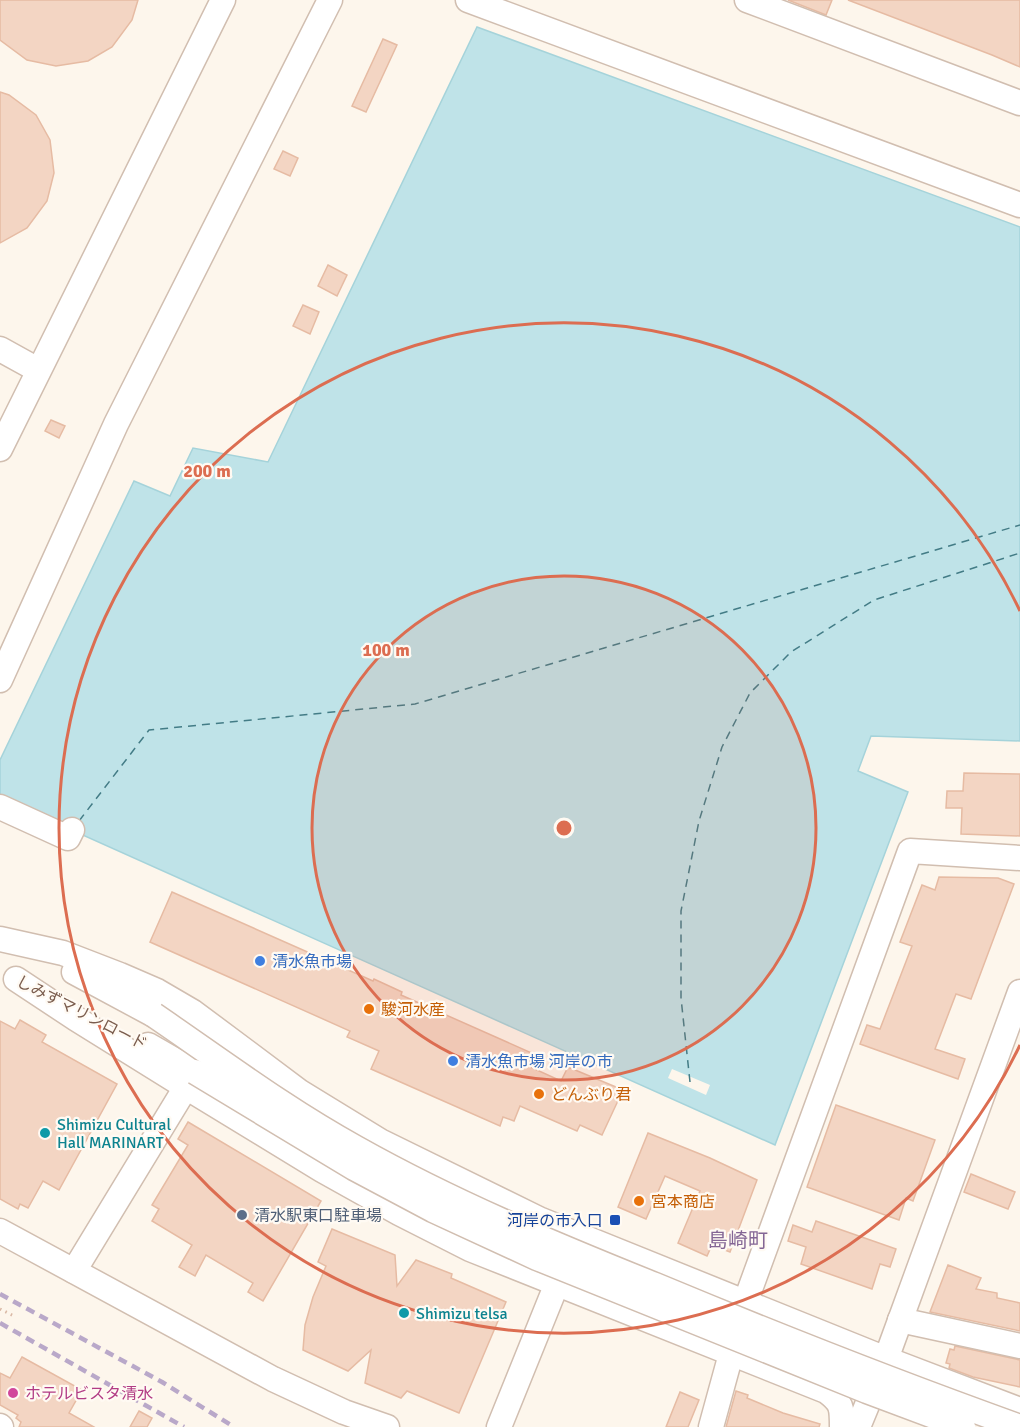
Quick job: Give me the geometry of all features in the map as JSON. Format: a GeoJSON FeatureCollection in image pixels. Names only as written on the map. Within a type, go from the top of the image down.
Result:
{"type":"FeatureCollection","features":[{"type":"Feature","properties":{"kind":"street"},"geometry":{"type":"LineString","coordinates":[[0,449],[223,0]]}},
{"type":"Feature","properties":{"kind":"street"},"geometry":{"type":"LineString","coordinates":[[0,680],[116,424],[330,0]]}},
{"type":"Feature","properties":{"kind":"street"},"geometry":{"type":"LineString","coordinates":[[468,0],[1020,206]]}},
{"type":"Feature","properties":{"kind":"street"},"geometry":{"type":"LineString","coordinates":[[747,0],[1020,103]]}},
{"type":"Feature","properties":{"kind":"street"},"geometry":{"type":"LineString","coordinates":[[0,349],[38,370]]}},
{"type":"Feature","properties":{"kind":"street"},"geometry":{"type":"LineString","coordinates":[[0,807],[68,838],[72,830]]}},
{"type":"Feature","properties":{"kind":"street"},"geometry":{"type":"LineString","coordinates":[[711,1427],[745,1303],[910,851],[1020,858]]}},
{"type":"Feature","properties":{"kind":"street"},"geometry":{"type":"LineString","coordinates":[[0,940],[63,954],[157,991],[193,1012],[300,1092],[380,1141],[499,1200],[578,1236],[1020,1410]]}},
{"type":"Feature","properties":{"kind":"street","name":"しみずマリンロード"},"geometry":{"type":"LineString","coordinates":[[0,940],[87,977],[154,1015],[304,1117],[355,1148],[443,1195],[756,1327],[910,1388],[1020,1427]]}},
{"type":"Feature","properties":{"kind":"street","name":"しみずマリンロード"},"geometry":{"type":"LineString","coordinates":[[8,975],[96,1016],[191,1080]]}},
{"type":"Feature","properties":{"kind":"street"},"geometry":{"type":"LineString","coordinates":[[858,1427],[886,1359],[1020,993]]}},
{"type":"Feature","properties":{"kind":"street"},"geometry":{"type":"LineString","coordinates":[[74,1271],[191,1080]]}},
{"type":"Feature","properties":{"kind":"street"},"geometry":{"type":"LineString","coordinates":[[191,1080],[322,1170],[470,1249],[826,1391],[838,1400],[842,1410],[842,1427]]}},
{"type":"Feature","properties":{"kind":"street"},"geometry":{"type":"LineString","coordinates":[[191,1080],[444,1215],[537,1258],[856,1387],[963,1427]]}},
{"type":"Feature","properties":{"kind":"street"},"geometry":{"type":"LineString","coordinates":[[0,1232],[273,1378],[344,1412],[387,1427]]}},
{"type":"Feature","properties":{"kind":"street"},"geometry":{"type":"LineString","coordinates":[[499,1427],[578,1236]]}},
{"type":"Feature","properties":{"kind":"street"},"geometry":{"type":"LineString","coordinates":[[841,1341],[863,1339],[875,1335],[900,1320],[1020,1346]]}},
{"type":"Feature","properties":{"kind":"path"},"geometry":{"type":"LineString","coordinates":[[0,1308],[14,1316]]}},
{"type":"Feature","properties":{"kind":"water"},"geometry":{"type":"Polygon","coordinates":[[[477,27],[1020,227],[1020,741],[871,736],[858,771],[908,792],[775,1145],[0,798],[0,760],[134,481],[170,496],[193,448],[268,462],[477,27]]]}},
{"type":"Feature","properties":{"kind":"pier"},"geometry":{"type":"Polygon","coordinates":[[[672,1069],[710,1085],[706,1095],[668,1078],[672,1069]]]}},
{"type":"Feature","properties":{"kind":"building"},"geometry":{"type":"Polygon","coordinates":[[[0,0],[138,0],[132,20],[112,47],[88,61],[56,66],[27,60],[0,40],[0,0]]]}},
{"type":"Feature","properties":{"kind":"building"},"geometry":{"type":"Polygon","coordinates":[[[788,0],[832,0],[826,15],[788,0]]]}},
{"type":"Feature","properties":{"kind":"building"},"geometry":{"type":"Polygon","coordinates":[[[848,0],[1020,0],[1020,67],[992,55],[848,0]]]}},
{"type":"Feature","properties":{"kind":"building"},"geometry":{"type":"Polygon","coordinates":[[[383,39],[397,45],[366,112],[352,106],[383,39]]]}},
{"type":"Feature","properties":{"kind":"building"},"geometry":{"type":"Polygon","coordinates":[[[0,92],[9,95],[36,115],[50,140],[54,173],[47,201],[27,228],[0,243],[0,92]]]}},
{"type":"Feature","properties":{"kind":"building"},"geometry":{"type":"Polygon","coordinates":[[[283,151],[298,158],[290,176],[274,169],[283,151]]]}},
{"type":"Feature","properties":{"kind":"building"},"geometry":{"type":"Polygon","coordinates":[[[328,265],[347,275],[337,296],[318,286],[328,265]]]}},
{"type":"Feature","properties":{"kind":"building"},"geometry":{"type":"Polygon","coordinates":[[[303,305],[319,312],[310,334],[293,326],[303,305]]]}},
{"type":"Feature","properties":{"kind":"building"},"geometry":{"type":"Polygon","coordinates":[[[51,420],[65,426],[59,438],[45,431],[51,420]]]}},
{"type":"Feature","properties":{"kind":"building"},"geometry":{"type":"Polygon","coordinates":[[[964,773],[1020,774],[1020,836],[961,834],[962,808],[946,808],[947,791],[963,791],[964,773]]]}},
{"type":"Feature","properties":{"kind":"building"},"geometry":{"type":"Polygon","coordinates":[[[939,877],[998,878],[1014,884],[971,999],[956,994],[935,1049],[965,1059],[958,1079],[860,1044],[867,1025],[880,1029],[912,946],[900,942],[922,885],[935,890],[939,877]]]}},
{"type":"Feature","properties":{"kind":"building"},"geometry":{"type":"Polygon","coordinates":[[[172,892],[373,981],[374,979],[402,992],[401,995],[534,1054],[528,1066],[561,1081],[568,1067],[623,1090],[602,1135],[580,1125],[577,1131],[520,1106],[514,1121],[503,1117],[500,1126],[371,1069],[379,1051],[347,1037],[350,1031],[150,942],[172,892]]]}},
{"type":"Feature","properties":{"kind":"building","name":"Shimizu Cultural Hall MARINART"},"geometry":{"type":"Polygon","coordinates":[[[20,1020],[46,1035],[42,1042],[117,1084],[59,1190],[43,1181],[28,1208],[20,1204],[18,1209],[0,1199],[0,1021],[15,1029],[20,1020]]]}},
{"type":"Feature","properties":{"kind":"building"},"geometry":{"type":"Polygon","coordinates":[[[836,1105],[935,1140],[913,1201],[906,1198],[899,1220],[807,1187],[836,1105]]]}},
{"type":"Feature","properties":{"kind":"building","name":"清水駅東口駐車場"},"geometry":{"type":"Polygon","coordinates":[[[188,1122],[321,1201],[263,1301],[248,1292],[253,1283],[206,1255],[195,1276],[179,1267],[192,1245],[152,1221],[159,1209],[152,1205],[188,1145],[178,1139],[188,1122]]]}},
{"type":"Feature","properties":{"kind":"building"},"geometry":{"type":"Polygon","coordinates":[[[648,1133],[757,1180],[730,1252],[712,1245],[707,1256],[678,1243],[700,1191],[665,1176],[646,1219],[618,1207],[648,1133]]]}},
{"type":"Feature","properties":{"kind":"building"},"geometry":{"type":"Polygon","coordinates":[[[971,1174],[1015,1192],[1008,1209],[964,1192],[971,1174]]]}},
{"type":"Feature","properties":{"kind":"building"},"geometry":{"type":"Polygon","coordinates":[[[816,1221],[896,1249],[890,1267],[880,1264],[872,1289],[801,1264],[806,1247],[788,1241],[793,1225],[812,1232],[816,1221]]]}},
{"type":"Feature","properties":{"kind":"building","name":"Shimizu telsa"},"geometry":{"type":"Polygon","coordinates":[[[332,1229],[395,1255],[397,1286],[416,1260],[452,1274],[451,1278],[506,1302],[459,1413],[407,1391],[401,1398],[365,1383],[371,1350],[348,1371],[303,1350],[305,1325],[313,1297],[326,1266],[318,1262],[332,1229]]]}},
{"type":"Feature","properties":{"kind":"building"},"geometry":{"type":"Polygon","coordinates":[[[948,1265],[981,1278],[976,1289],[997,1293],[997,1298],[1020,1303],[1020,1331],[930,1312],[948,1265]]]}},
{"type":"Feature","properties":{"kind":"building"},"geometry":{"type":"Polygon","coordinates":[[[955,1346],[1020,1360],[1020,1387],[973,1377],[949,1368],[950,1364],[946,1363],[950,1349],[954,1350],[955,1346]]]}},
{"type":"Feature","properties":{"kind":"building"},"geometry":{"type":"Polygon","coordinates":[[[22,1357],[82,1390],[69,1413],[94,1427],[19,1427],[21,1422],[16,1418],[18,1415],[0,1405],[0,1373],[10,1378],[22,1357]]]}},
{"type":"Feature","properties":{"kind":"building"},"geometry":{"type":"Polygon","coordinates":[[[736,1391],[783,1413],[820,1424],[819,1427],[726,1427],[736,1391]]]}},
{"type":"Feature","properties":{"kind":"building"},"geometry":{"type":"Polygon","coordinates":[[[680,1392],[699,1400],[688,1427],[666,1427],[680,1392]]]}},
{"type":"Feature","properties":{"kind":"building"},"geometry":{"type":"Polygon","coordinates":[[[139,1411],[152,1418],[147,1427],[130,1427],[139,1411]]]}},
{"type":"Feature","properties":{"kind":"ferry route"},"geometry":{"type":"LineString","coordinates":[[79,821],[149,730],[415,704],[1020,525]]}},
{"type":"Feature","properties":{"kind":"ferry route"},"geometry":{"type":"LineString","coordinates":[[690,1082],[681,998],[681,911],[699,821],[722,747],[750,693],[791,652],[874,600],[1020,553]]}},
{"type":"Feature","properties":{"kind":"railway"},"geometry":{"type":"LineString","coordinates":[[0,1294],[162,1382],[234,1427]]}},
{"type":"Feature","properties":{"kind":"railway"},"geometry":{"type":"LineString","coordinates":[[0,1323],[184,1427]]}},
{"type":"Feature","properties":{"kind":"place","name":"清水魚市場"},"geometry":{"type":"Point","coordinates":[260,961]}},
{"type":"Feature","properties":{"kind":"place","name":"駿河水産"},"geometry":{"type":"Point","coordinates":[369,1009]}},
{"type":"Feature","properties":{"kind":"place","name":"清水魚市場 河岸の市"},"geometry":{"type":"Point","coordinates":[453,1061]}},
{"type":"Feature","properties":{"kind":"place","name":"どんぶり君"},"geometry":{"type":"Point","coordinates":[539,1094]}},
{"type":"Feature","properties":{"kind":"place","name":"Shimizu Cultural Hall MARINART"},"geometry":{"type":"Point","coordinates":[45,1133]}},
{"type":"Feature","properties":{"kind":"place","name":"宮本商店"},"geometry":{"type":"Point","coordinates":[639,1201]}},
{"type":"Feature","properties":{"kind":"place","name":"清水駅東口駐車場"},"geometry":{"type":"Point","coordinates":[242,1215]}},
{"type":"Feature","properties":{"kind":"place","name":"河岸の市入口"},"geometry":{"type":"Point","coordinates":[615,1220]}},
{"type":"Feature","properties":{"kind":"place","name":"Shimizu telsa"},"geometry":{"type":"Point","coordinates":[404,1313]}},
{"type":"Feature","properties":{"kind":"place","name":"ホテルビスタ清水"},"geometry":{"type":"Point","coordinates":[13,1393]}},
{"type":"Feature","properties":{"kind":"district","name":"島崎町"},"geometry":{"type":"Point","coordinates":[738,1240]}}]}
